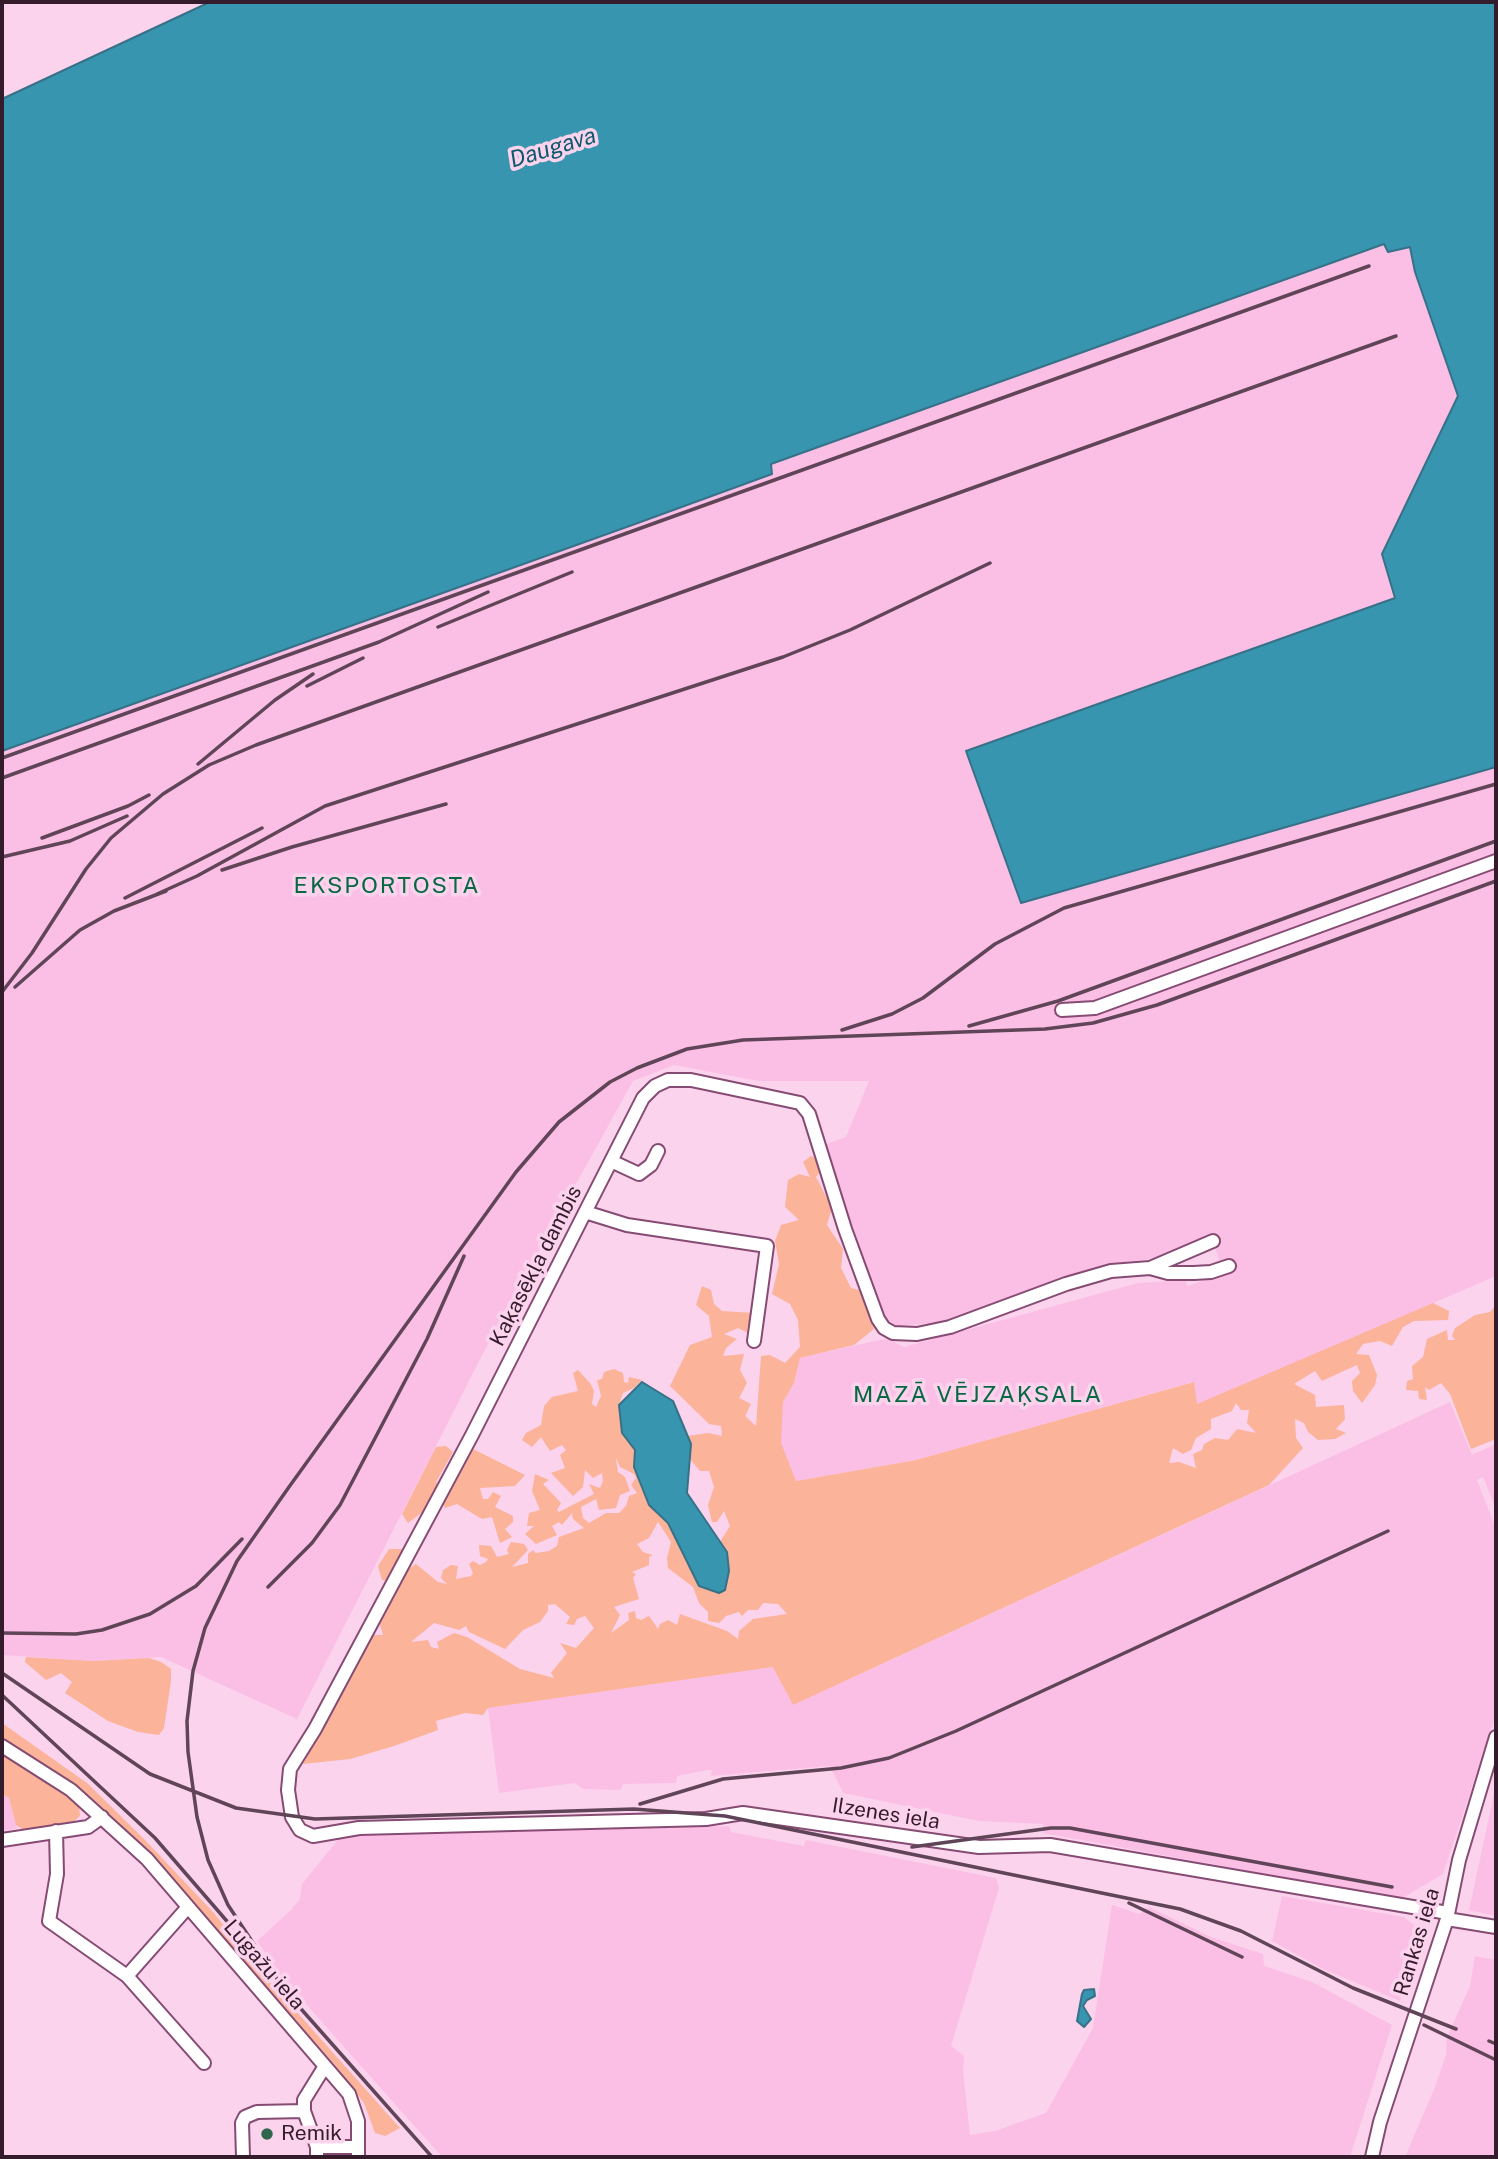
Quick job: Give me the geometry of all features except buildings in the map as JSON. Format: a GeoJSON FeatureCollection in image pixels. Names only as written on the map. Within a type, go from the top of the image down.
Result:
{"type":"FeatureCollection","features":[{"type":"Feature","properties":{"kind":"street"},"geometry":{"type":"LineString","coordinates":[[1062,1010],[1095,1008],[1496,861]]}},
{"type":"Feature","properties":{"kind":"street","name":"Kaķasēkļa dambis"},"geometry":{"type":"LineString","coordinates":[[313,1836],[300,1830],[292,1817],[288,1790],[290,1769],[315,1729],[429,1516],[643,1098],[655,1086],[668,1080],[691,1080],[800,1103],[809,1114],[845,1229],[878,1319],[884,1328],[893,1333],[917,1334],[950,1327],[1066,1284],[1111,1271],[1150,1268]]}},
{"type":"Feature","properties":{"kind":"street"},"geometry":{"type":"LineString","coordinates":[[611,1161],[639,1174],[651,1165],[658,1151]]}},
{"type":"Feature","properties":{"kind":"street"},"geometry":{"type":"LineString","coordinates":[[585,1212],[627,1225],[768,1246],[754,1341]]}},
{"type":"Feature","properties":{"kind":"street"},"geometry":{"type":"LineString","coordinates":[[1150,1268],[1213,1241]]}},
{"type":"Feature","properties":{"kind":"street"},"geometry":{"type":"LineString","coordinates":[[1150,1268],[1168,1273],[1194,1273],[1211,1272],[1229,1266]]}},
{"type":"Feature","properties":{"kind":"street","name":"Rankas iela"},"geometry":{"type":"LineString","coordinates":[[1372,2157],[1380,2122],[1447,1916],[1459,1860],[1496,1737]]}},
{"type":"Feature","properties":{"kind":"street","name":"Lugažu iela"},"geometry":{"type":"LineString","coordinates":[[2,1746],[71,1790],[147,1859],[349,2094],[357,2111],[358,2152]]}},
{"type":"Feature","properties":{"kind":"street","name":"Ilzenes iela"},"geometry":{"type":"LineString","coordinates":[[313,1836],[359,1828],[706,1819],[743,1813],[979,1847],[1050,1845],[1496,1927]]}},
{"type":"Feature","properties":{"kind":"street"},"geometry":{"type":"LineString","coordinates":[[2,1840],[88,1827],[102,1817]]}},
{"type":"Feature","properties":{"kind":"street"},"geometry":{"type":"LineString","coordinates":[[56,1831],[57,1874],[48,1921],[127,1976],[204,2063]]}},
{"type":"Feature","properties":{"kind":"street"},"geometry":{"type":"LineString","coordinates":[[127,1976],[188,1907]]}},
{"type":"Feature","properties":{"kind":"street"},"geometry":{"type":"LineString","coordinates":[[325,2066],[307,2090],[304,2111],[317,2152],[358,2152]]}},
{"type":"Feature","properties":{"kind":"street"},"geometry":{"type":"LineString","coordinates":[[243,2157],[242,2123],[245,2117],[257,2112],[304,2111]]}},
{"type":"Feature","properties":{"kind":"shaded area"},"geometry":{"type":"Polygon","coordinates":[[[1384,244],[1388,252],[1410,247],[1415,272],[1458,396],[1383,554],[1396,598],[966,751],[1021,903],[1496,767],[1496,1276],[1196,1405],[1193,1382],[916,1460],[796,1481],[780,1443],[783,1402],[794,1383],[800,1358],[888,1339],[904,1347],[1138,1283],[1186,1280],[1187,1286],[1231,1272],[1226,1260],[1220,1262],[1214,1245],[1185,1247],[1150,1259],[1106,1264],[944,1322],[897,1326],[885,1318],[860,1255],[826,1144],[846,1137],[869,1081],[758,1081],[674,1065],[633,1081],[493,1334],[297,1719],[161,1657],[93,1661],[2,1655],[2,751],[772,474],[770,464],[1384,244]]]}},
{"type":"Feature","properties":{"kind":"shaded area"},"geometry":{"type":"Polygon","coordinates":[[[811,1156],[818,1158],[821,1170],[816,1177],[832,1208],[827,1225],[843,1249],[841,1268],[851,1288],[859,1290],[874,1329],[854,1345],[800,1358],[794,1383],[783,1402],[781,1443],[796,1481],[916,1460],[1194,1382],[1197,1404],[1433,1303],[1449,1311],[1448,1320],[1414,1321],[1403,1327],[1392,1346],[1380,1341],[1363,1344],[1356,1354],[1369,1355],[1377,1375],[1375,1385],[1362,1403],[1353,1391],[1352,1381],[1360,1373],[1357,1365],[1322,1381],[1315,1371],[1294,1384],[1315,1395],[1316,1407],[1344,1405],[1345,1419],[1336,1429],[1346,1433],[1335,1439],[1318,1440],[1308,1432],[1304,1423],[1295,1419],[1296,1438],[1303,1448],[1269,1485],[793,1705],[773,1667],[488,1708],[483,1715],[465,1713],[436,1721],[438,1730],[394,1746],[350,1759],[303,1764],[373,1635],[383,1635],[379,1621],[397,1584],[382,1580],[378,1566],[389,1549],[403,1549],[407,1570],[416,1564],[438,1582],[447,1584],[441,1578],[443,1570],[451,1565],[458,1566],[456,1579],[471,1576],[473,1573],[469,1564],[473,1561],[480,1565],[486,1562],[488,1559],[480,1556],[479,1545],[491,1546],[497,1557],[509,1554],[507,1550],[511,1542],[524,1544],[528,1550],[512,1567],[528,1563],[528,1554],[533,1550],[536,1553],[549,1551],[557,1546],[559,1537],[584,1528],[573,1519],[572,1513],[562,1525],[559,1522],[552,1526],[557,1535],[536,1544],[525,1534],[534,1526],[527,1526],[529,1513],[540,1510],[532,1491],[535,1474],[549,1480],[543,1484],[561,1503],[557,1510],[559,1512],[594,1494],[589,1484],[600,1488],[603,1481],[602,1473],[593,1478],[585,1470],[583,1487],[573,1496],[551,1473],[565,1468],[560,1455],[566,1450],[562,1445],[550,1451],[541,1437],[532,1447],[522,1440],[526,1433],[541,1425],[544,1406],[552,1397],[578,1391],[573,1373],[578,1370],[594,1391],[592,1404],[596,1407],[601,1396],[597,1380],[602,1379],[604,1372],[614,1369],[623,1373],[624,1382],[628,1383],[629,1377],[642,1380],[623,1393],[619,1405],[622,1433],[635,1450],[634,1467],[649,1505],[668,1523],[699,1586],[708,1589],[729,1571],[727,1552],[720,1542],[730,1526],[724,1511],[717,1522],[712,1522],[708,1505],[714,1487],[709,1471],[700,1471],[690,1459],[688,1436],[708,1433],[722,1436],[721,1426],[709,1424],[670,1386],[690,1345],[712,1337],[709,1316],[696,1305],[702,1286],[711,1290],[714,1304],[722,1311],[754,1313],[747,1328],[750,1334],[738,1328],[724,1334],[737,1339],[726,1348],[723,1356],[744,1354],[740,1370],[747,1383],[739,1398],[751,1404],[745,1416],[756,1426],[761,1356],[770,1355],[785,1363],[800,1347],[798,1320],[790,1304],[772,1294],[779,1264],[775,1241],[781,1225],[799,1220],[785,1207],[788,1180],[799,1174],[810,1177],[803,1162],[811,1156]],[[1236,1403],[1232,1411],[1211,1419],[1211,1429],[1196,1438],[1191,1450],[1183,1454],[1173,1448],[1169,1463],[1179,1462],[1196,1468],[1193,1454],[1202,1450],[1204,1444],[1215,1438],[1228,1440],[1237,1429],[1256,1433],[1247,1423],[1249,1410],[1241,1410],[1236,1403]],[[616,1458],[618,1472],[625,1477],[630,1491],[620,1495],[616,1508],[599,1510],[596,1499],[581,1507],[583,1518],[589,1523],[606,1513],[619,1513],[626,1506],[629,1496],[637,1493],[631,1485],[636,1478],[634,1474],[620,1467],[616,1458]],[[658,1522],[649,1538],[637,1544],[643,1552],[653,1555],[649,1557],[649,1565],[632,1572],[636,1574],[633,1578],[639,1599],[614,1607],[620,1615],[611,1633],[629,1620],[628,1613],[635,1611],[636,1618],[641,1620],[649,1616],[658,1629],[660,1624],[668,1620],[677,1625],[680,1614],[727,1631],[738,1639],[739,1631],[753,1619],[787,1614],[778,1604],[763,1603],[758,1610],[748,1610],[742,1616],[739,1612],[726,1616],[719,1623],[708,1621],[708,1612],[699,1603],[693,1587],[668,1568],[667,1558],[671,1542],[658,1522]],[[555,1604],[548,1605],[548,1611],[540,1622],[523,1630],[505,1649],[469,1632],[466,1626],[459,1630],[434,1623],[411,1642],[428,1640],[431,1647],[439,1649],[437,1642],[454,1633],[467,1637],[520,1669],[554,1678],[551,1673],[567,1653],[560,1643],[576,1648],[594,1628],[585,1616],[577,1619],[574,1625],[566,1624],[570,1617],[555,1604]]]}},
{"type":"Feature","properties":{"kind":"shaded area"},"geometry":{"type":"Polygon","coordinates":[[[1494,1307],[1496,1439],[1471,1449],[1450,1394],[1441,1383],[1429,1390],[1425,1387],[1427,1400],[1419,1399],[1418,1391],[1406,1390],[1407,1381],[1413,1379],[1412,1366],[1423,1357],[1427,1339],[1447,1330],[1448,1340],[1455,1340],[1452,1336],[1455,1328],[1475,1315],[1490,1312],[1494,1307]]]}},
{"type":"Feature","properties":{"kind":"shaded area"},"geometry":{"type":"Polygon","coordinates":[[[1450,1402],[1472,1455],[1496,1444],[1496,1509],[1483,1477],[1477,1480],[1496,1529],[1496,1715],[1443,1874],[1401,1899],[1043,1833],[1043,1824],[979,1821],[843,1793],[830,1766],[711,1776],[712,1770],[708,1770],[677,1776],[676,1783],[623,1784],[621,1790],[583,1789],[575,1783],[499,1793],[488,1708],[774,1667],[793,1705],[1450,1402]]]}},
{"type":"Feature","properties":{"kind":"shaded area"},"geometry":{"type":"Polygon","coordinates":[[[446,1446],[453,1452],[436,1482],[440,1489],[433,1493],[433,1498],[427,1504],[428,1508],[408,1523],[402,1514],[436,1447],[446,1446]]]}},
{"type":"Feature","properties":{"kind":"shaded area"},"geometry":{"type":"Polygon","coordinates":[[[469,1447],[525,1475],[515,1486],[480,1488],[483,1499],[488,1499],[493,1492],[501,1496],[495,1507],[513,1516],[513,1522],[505,1529],[512,1537],[500,1543],[492,1517],[482,1519],[457,1504],[445,1508],[442,1501],[469,1447]]]}},
{"type":"Feature","properties":{"kind":"shaded area"},"geometry":{"type":"Polygon","coordinates":[[[26,1657],[93,1661],[149,1658],[161,1662],[171,1669],[164,1728],[159,1735],[138,1732],[108,1721],[65,1693],[72,1682],[61,1673],[46,1680],[25,1662],[26,1657]]]}},
{"type":"Feature","properties":{"kind":"shaded area"},"geometry":{"type":"Polygon","coordinates":[[[2,1723],[87,1783],[145,1840],[213,1912],[271,1983],[400,2128],[385,2136],[375,2133],[364,2103],[334,2064],[154,1858],[96,1802],[2,1738],[2,1723]]]}},
{"type":"Feature","properties":{"kind":"shaded area"},"geometry":{"type":"Polygon","coordinates":[[[2,1753],[66,1796],[79,1807],[80,1816],[74,1821],[24,1830],[16,1825],[9,1798],[2,1794],[2,1753]]]}},
{"type":"Feature","properties":{"kind":"shaded area"},"geometry":{"type":"Polygon","coordinates":[[[2,1794],[9,1798],[17,1828],[2,1831],[2,1794]]]}},
{"type":"Feature","properties":{"kind":"shaded area"},"geometry":{"type":"Polygon","coordinates":[[[1496,1794],[1496,1916],[1469,1910],[1496,1794]]]}},
{"type":"Feature","properties":{"kind":"shaded area"},"geometry":{"type":"Polygon","coordinates":[[[729,1826],[731,1832],[804,1846],[806,1840],[996,1878],[999,1888],[951,2046],[964,2056],[963,2071],[970,2135],[995,2131],[1046,2113],[1093,2028],[1112,1905],[1139,1914],[1149,1907],[1211,1937],[1263,1954],[1264,1966],[1312,1982],[1392,2025],[1350,2157],[442,2157],[281,1976],[257,1941],[300,1899],[302,1884],[341,1836],[729,1826]]]}},
{"type":"Feature","properties":{"kind":"shaded area"},"geometry":{"type":"Polygon","coordinates":[[[1282,1896],[1404,1917],[1420,1930],[1400,2001],[1323,1969],[1272,1941],[1282,1896]]]}},
{"type":"Feature","properties":{"kind":"shaded area"},"geometry":{"type":"Polygon","coordinates":[[[1475,1956],[1496,1960],[1496,2157],[1405,2157],[1435,2087],[1446,2055],[1447,2037],[1470,1986],[1475,1956]]]}},
{"type":"Feature","properties":{"kind":"water","name":"Daugava"},"geometry":{"type":"Polygon","coordinates":[[[210,2],[1496,2],[1496,767],[1021,903],[966,751],[1395,598],[1382,554],[1458,396],[1415,272],[1410,247],[1388,252],[1384,244],[771,464],[772,474],[2,751],[2,99],[210,2]]]}},
{"type":"Feature","properties":{"kind":"water"},"geometry":{"type":"Polygon","coordinates":[[[642,1382],[673,1401],[691,1444],[687,1493],[727,1552],[729,1571],[725,1590],[719,1593],[699,1586],[668,1523],[649,1505],[634,1467],[635,1450],[622,1433],[619,1405],[642,1382]]]}},
{"type":"Feature","properties":{"kind":"water"},"geometry":{"type":"Polygon","coordinates":[[[1094,1989],[1095,1996],[1083,2006],[1091,2019],[1084,2027],[1077,2021],[1082,1994],[1084,1990],[1094,1989]]]}},
{"type":"Feature","properties":{"kind":"railway"},"geometry":{"type":"LineString","coordinates":[[2,758],[1369,266]]}},
{"type":"Feature","properties":{"kind":"railway"},"geometry":{"type":"LineString","coordinates":[[2,992],[32,953],[86,869],[111,838],[163,794],[209,765],[256,745],[1396,336]]}},
{"type":"Feature","properties":{"kind":"railway"},"geometry":{"type":"LineString","coordinates":[[157,894],[197,876],[325,806],[783,657],[850,630],[990,563]]}},
{"type":"Feature","properties":{"kind":"railway"},"geometry":{"type":"LineString","coordinates":[[438,627],[572,572]]}},
{"type":"Feature","properties":{"kind":"railway"},"geometry":{"type":"LineString","coordinates":[[2,778],[379,642],[488,592]]}},
{"type":"Feature","properties":{"kind":"railway"},"geometry":{"type":"LineString","coordinates":[[307,686],[363,658]]}},
{"type":"Feature","properties":{"kind":"railway"},"geometry":{"type":"LineString","coordinates":[[198,764],[275,700],[313,674]]}},
{"type":"Feature","properties":{"kind":"railway"},"geometry":{"type":"LineString","coordinates":[[842,1030],[892,1014],[923,998],[995,944],[1064,908],[1496,784]]}},
{"type":"Feature","properties":{"kind":"railway"},"geometry":{"type":"LineString","coordinates":[[42,838],[128,806],[149,795]]}},
{"type":"Feature","properties":{"kind":"railway"},"geometry":{"type":"LineString","coordinates":[[222,870],[292,847],[446,804]]}},
{"type":"Feature","properties":{"kind":"railway"},"geometry":{"type":"LineString","coordinates":[[2,857],[70,841],[127,816]]}},
{"type":"Feature","properties":{"kind":"railway"},"geometry":{"type":"LineString","coordinates":[[125,898],[262,828]]}},
{"type":"Feature","properties":{"kind":"railway"},"geometry":{"type":"LineString","coordinates":[[969,1026],[1058,1001],[1496,841]]}},
{"type":"Feature","properties":{"kind":"railway"},"geometry":{"type":"LineString","coordinates":[[285,1991],[228,1905],[208,1860],[197,1817],[188,1752],[187,1721],[193,1671],[205,1628],[237,1561],[516,1172],[559,1122],[610,1082],[637,1068],[687,1049],[743,1040],[1045,1029],[1093,1023],[1157,1005],[1496,881]]}},
{"type":"Feature","properties":{"kind":"railway"},"geometry":{"type":"LineString","coordinates":[[15,987],[80,930],[114,911],[166,891]]}},
{"type":"Feature","properties":{"kind":"railway"},"geometry":{"type":"LineString","coordinates":[[268,1587],[312,1543],[340,1505],[427,1339],[464,1256]]}},
{"type":"Feature","properties":{"kind":"railway"},"geometry":{"type":"LineString","coordinates":[[640,1804],[723,1779],[841,1768],[889,1758],[956,1731],[1388,1531]]}},
{"type":"Feature","properties":{"kind":"railway"},"geometry":{"type":"LineString","coordinates":[[2,1633],[76,1634],[102,1630],[150,1614],[196,1586],[242,1539]]}},
{"type":"Feature","properties":{"kind":"railway"},"geometry":{"type":"LineString","coordinates":[[2,1673],[150,1774],[236,1808],[315,1819],[634,1809],[725,1816],[1180,1909],[1241,1931],[1353,1988],[1456,2029]]}},
{"type":"Feature","properties":{"kind":"railway"},"geometry":{"type":"LineString","coordinates":[[2,1695],[155,1838],[232,1927]]}},
{"type":"Feature","properties":{"kind":"railway"},"geometry":{"type":"LineString","coordinates":[[912,1847],[1051,1828],[1070,1828],[1392,1887]]}},
{"type":"Feature","properties":{"kind":"railway"},"geometry":{"type":"LineString","coordinates":[[1129,1903],[1242,1957]]}},
{"type":"Feature","properties":{"kind":"railway"},"geometry":{"type":"LineString","coordinates":[[279,1984],[432,2157]]}},
{"type":"Feature","properties":{"kind":"railway"},"geometry":{"type":"LineString","coordinates":[[1424,2025],[1496,2060]]}},
{"type":"Feature","properties":{"kind":"railway"},"geometry":{"type":"LineString","coordinates":[[1489,2041],[1496,2044]]}},
{"type":"Feature","properties":{"kind":"place","name":"Remik"},"geometry":{"type":"Point","coordinates":[267,2134]}},
{"type":"Feature","properties":{"kind":"district","name":"EKSPORTOSTA"},"geometry":{"type":"Point","coordinates":[387,886]}},
{"type":"Feature","properties":{"kind":"district","name":"MAZĀ VĒJZAĶSALA"},"geometry":{"type":"Point","coordinates":[978,1395]}}]}
